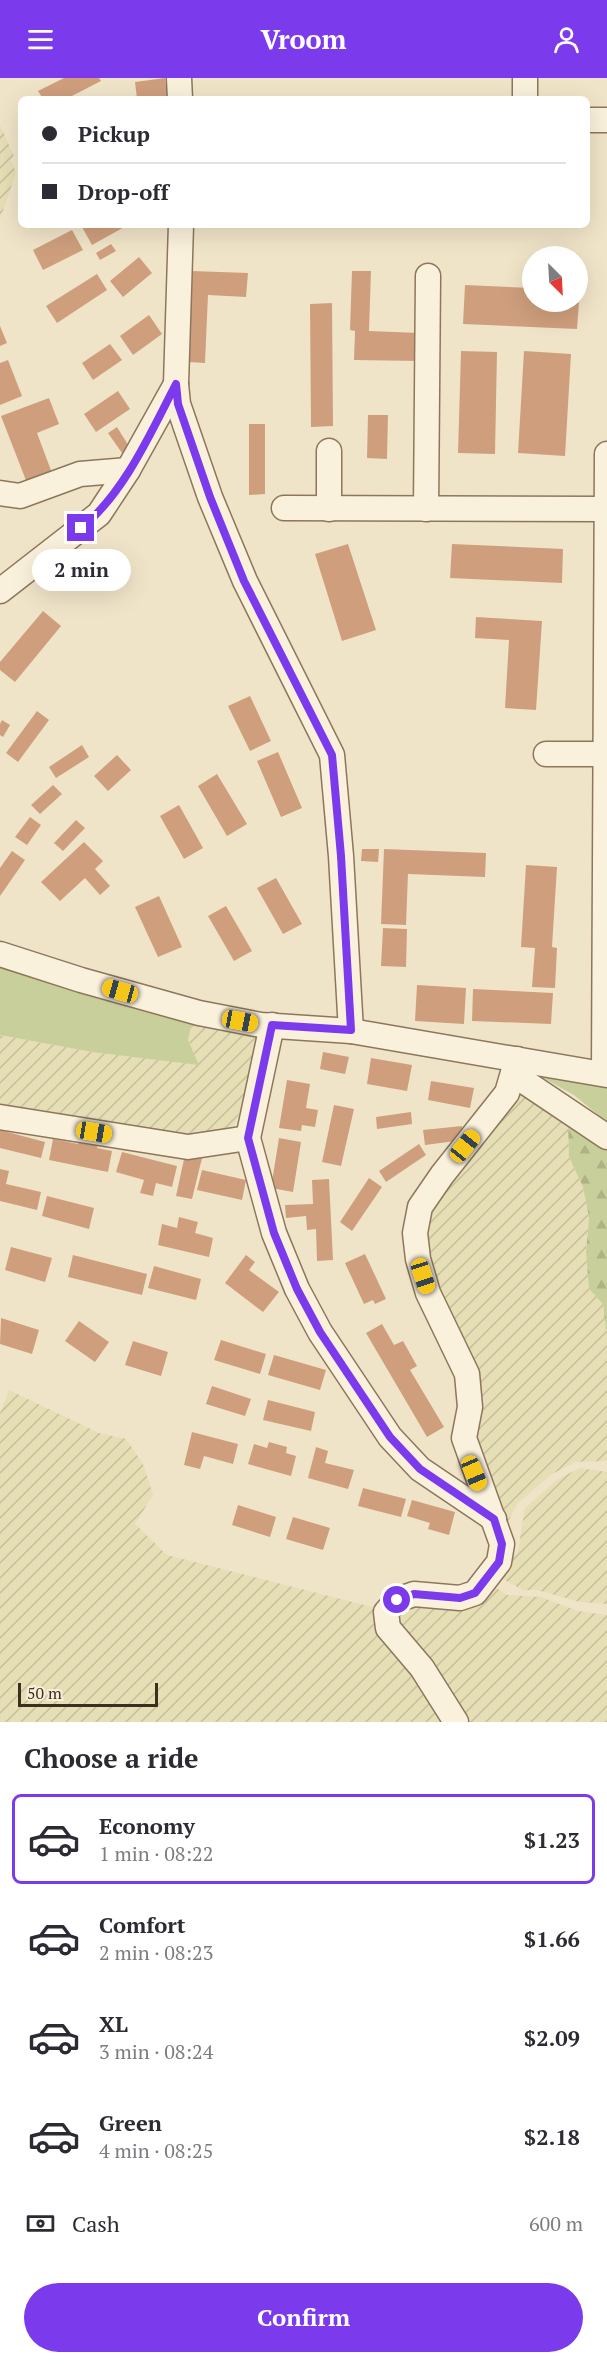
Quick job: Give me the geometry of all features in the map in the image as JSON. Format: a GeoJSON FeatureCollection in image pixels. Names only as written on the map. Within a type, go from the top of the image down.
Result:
{"type":"FeatureCollection","features":[{"type":"Feature","properties":{"kind":"street"},"geometry":{"type":"LineString","coordinates":[[179,78],[180,96]]}},
{"type":"Feature","properties":{"kind":"street"},"geometry":{"type":"LineString","coordinates":[[525,78],[525,96]]}},
{"type":"Feature","properties":{"kind":"street"},"geometry":{"type":"LineString","coordinates":[[590,120],[607,120]]}},
{"type":"Feature","properties":{"kind":"street"},"geometry":{"type":"LineString","coordinates":[[181,228],[176,384],[178,404],[210,497],[244,581],[332,755],[341,856],[351,1030]]}},
{"type":"Feature","properties":{"kind":"street"},"geometry":{"type":"LineString","coordinates":[[426,509],[428,276]]}},
{"type":"Feature","properties":{"kind":"street"},"geometry":{"type":"LineString","coordinates":[[0,591],[99,514],[128,470],[176,384]]}},
{"type":"Feature","properties":{"kind":"street"},"geometry":{"type":"LineString","coordinates":[[329,451],[329,508]]}},
{"type":"Feature","properties":{"kind":"street"},"geometry":{"type":"LineString","coordinates":[[0,954],[81,980],[199,1013],[272,1025],[351,1030],[515,1067],[605,1074],[607,454]]}},
{"type":"Feature","properties":{"kind":"street"},"geometry":{"type":"LineString","coordinates":[[0,493],[20,495],[80,474],[128,470]]}},
{"type":"Feature","properties":{"kind":"street"},"geometry":{"type":"LineString","coordinates":[[284,508],[607,509]]}},
{"type":"Feature","properties":{"kind":"street"},"geometry":{"type":"LineString","coordinates":[[546,754],[605,754]]}},
{"type":"Feature","properties":{"kind":"street"},"geometry":{"type":"LineString","coordinates":[[272,1025],[248,1138],[274,1233],[297,1289],[320,1332],[390,1437],[420,1469],[494,1519]]}},
{"type":"Feature","properties":{"kind":"street"},"geometry":{"type":"LineString","coordinates":[[515,1067],[607,1137]]}},
{"type":"Feature","properties":{"kind":"street"},"geometry":{"type":"LineString","coordinates":[[456,1722],[422,1668],[388,1628],[386,1612],[397,1600],[414,1594],[460,1598],[475,1593],[499,1562],[502,1544],[474,1473],[464,1438],[470,1407],[467,1374],[428,1293],[418,1259],[415,1233],[420,1207],[442,1175],[507,1093],[515,1067]]}},
{"type":"Feature","properties":{"kind":"street"},"geometry":{"type":"LineString","coordinates":[[0,1117],[188,1147],[248,1138]]}},
{"type":"Feature","properties":{"kind":"shaded area"},"geometry":{"type":"Polygon","coordinates":[[[0,125],[14,156],[11,160],[16,173],[0,219],[0,125]]]}},
{"type":"Feature","properties":{"kind":"shaded area"},"geometry":{"type":"Polygon","coordinates":[[[191,1022],[261,1040],[247,1093],[234,1126],[207,1135],[172,1136],[0,1106],[0,1035],[92,1052],[198,1064],[188,1040],[191,1022]]]}},
{"type":"Feature","properties":{"kind":"shaded area"},"geometry":{"type":"Polygon","coordinates":[[[523,1087],[568,1121],[569,1157],[583,1187],[589,1217],[586,1252],[589,1289],[603,1304],[607,1338],[607,1461],[576,1462],[552,1474],[517,1504],[506,1526],[482,1475],[419,1230],[425,1207],[523,1087]]]}},
{"type":"Feature","properties":{"kind":"shaded area"},"geometry":{"type":"Polygon","coordinates":[[[9,1390],[99,1433],[126,1439],[143,1464],[153,1495],[135,1524],[167,1555],[380,1609],[451,1722],[0,1722],[0,1413],[9,1390]]]}},
{"type":"Feature","properties":{"kind":"shaded area"},"geometry":{"type":"Polygon","coordinates":[[[580,1468],[607,1472],[607,1604],[580,1602],[537,1590],[523,1590],[501,1578],[502,1569],[518,1551],[525,1508],[558,1479],[580,1468]]]}},
{"type":"Feature","properties":{"kind":"shaded area"},"geometry":{"type":"Polygon","coordinates":[[[489,1583],[507,1595],[541,1597],[578,1611],[607,1615],[607,1722],[466,1722],[398,1626],[395,1613],[402,1605],[489,1583]]]}},
{"type":"Feature","properties":{"kind":"green space"},"geometry":{"type":"Polygon","coordinates":[[[0,962],[255,1031],[261,1040],[192,1022],[188,1040],[199,1065],[92,1052],[0,1035],[0,962]]]}},
{"type":"Feature","properties":{"kind":"green space"},"geometry":{"type":"Polygon","coordinates":[[[529,1070],[607,1082],[607,1122],[574,1095],[529,1070]]]}},
{"type":"Feature","properties":{"kind":"green space"},"geometry":{"type":"Polygon","coordinates":[[[568,1121],[607,1150],[607,1338],[603,1304],[589,1289],[586,1252],[589,1217],[583,1187],[569,1157],[568,1121]]]}},
{"type":"Feature","properties":{"kind":"building"},"geometry":{"type":"Polygon","coordinates":[[[64,78],[99,78],[101,81],[72,96],[41,96],[38,91],[64,78]]]}},
{"type":"Feature","properties":{"kind":"building"},"geometry":{"type":"Polygon","coordinates":[[[165,78],[167,96],[137,96],[135,82],[165,78]]]}},
{"type":"Feature","properties":{"kind":"building"},"geometry":{"type":"Polygon","coordinates":[[[83,228],[123,228],[92,245],[83,228]]]}},
{"type":"Feature","properties":{"kind":"building"},"geometry":{"type":"Polygon","coordinates":[[[72,230],[83,250],[43,270],[33,250],[72,230]]]}},
{"type":"Feature","properties":{"kind":"building"},"geometry":{"type":"Polygon","coordinates":[[[111,244],[116,251],[100,260],[96,253],[111,244]]]}},
{"type":"Feature","properties":{"kind":"building"},"geometry":{"type":"Polygon","coordinates":[[[139,257],[152,273],[123,297],[110,281],[139,257]]]}},
{"type":"Feature","properties":{"kind":"building"},"geometry":{"type":"Polygon","coordinates":[[[192,271],[248,273],[246,297],[208,295],[205,363],[188,362],[192,271]]]}},
{"type":"Feature","properties":{"kind":"building"},"geometry":{"type":"Polygon","coordinates":[[[352,271],[371,271],[369,331],[420,333],[419,361],[354,360],[355,331],[350,330],[352,271]]]}},
{"type":"Feature","properties":{"kind":"building"},"geometry":{"type":"Polygon","coordinates":[[[97,274],[107,290],[57,323],[46,306],[97,274]]]}},
{"type":"Feature","properties":{"kind":"building"},"geometry":{"type":"Polygon","coordinates":[[[465,285],[522,288],[522,312],[578,312],[577,329],[463,324],[465,285]]]}},
{"type":"Feature","properties":{"kind":"building"},"geometry":{"type":"Polygon","coordinates":[[[332,303],[333,426],[311,427],[310,304],[332,303]]]}},
{"type":"Feature","properties":{"kind":"building"},"geometry":{"type":"Polygon","coordinates":[[[149,315],[162,334],[133,355],[120,336],[149,315]]]}},
{"type":"Feature","properties":{"kind":"building"},"geometry":{"type":"Polygon","coordinates":[[[0,326],[7,343],[0,346],[0,326]]]}},
{"type":"Feature","properties":{"kind":"building"},"geometry":{"type":"Polygon","coordinates":[[[110,344],[122,360],[93,380],[82,363],[110,344]]]}},
{"type":"Feature","properties":{"kind":"building"},"geometry":{"type":"Polygon","coordinates":[[[461,351],[497,352],[495,454],[458,453],[461,351]]]}},
{"type":"Feature","properties":{"kind":"building"},"geometry":{"type":"Polygon","coordinates":[[[524,351],[571,354],[565,456],[518,453],[524,351]]]}},
{"type":"Feature","properties":{"kind":"building"},"geometry":{"type":"Polygon","coordinates":[[[8,360],[22,396],[0,405],[0,363],[8,360]]]}},
{"type":"Feature","properties":{"kind":"building"},"geometry":{"type":"Polygon","coordinates":[[[118,391],[130,409],[96,432],[84,414],[118,391]]]}},
{"type":"Feature","properties":{"kind":"building"},"geometry":{"type":"Polygon","coordinates":[[[49,398],[59,424],[37,433],[52,473],[27,483],[1,416],[49,398]]]}},
{"type":"Feature","properties":{"kind":"building"},"geometry":{"type":"Polygon","coordinates":[[[368,415],[388,415],[387,459],[367,458],[368,415]]]}},
{"type":"Feature","properties":{"kind":"building"},"geometry":{"type":"Polygon","coordinates":[[[249,424],[265,424],[265,494],[249,495],[249,424]]]}},
{"type":"Feature","properties":{"kind":"building"},"geometry":{"type":"Polygon","coordinates":[[[117,427],[130,448],[122,453],[108,433],[117,427]]]}},
{"type":"Feature","properties":{"kind":"building"},"geometry":{"type":"Polygon","coordinates":[[[348,544],[376,630],[342,641],[315,554],[348,544]]]}},
{"type":"Feature","properties":{"kind":"building"},"geometry":{"type":"Polygon","coordinates":[[[452,544],[563,549],[562,583],[450,578],[452,544]]]}},
{"type":"Feature","properties":{"kind":"building"},"geometry":{"type":"Polygon","coordinates":[[[43,611],[61,626],[15,682],[0,670],[0,662],[43,611]]]}},
{"type":"Feature","properties":{"kind":"building"},"geometry":{"type":"Polygon","coordinates":[[[476,617],[542,621],[536,710],[505,708],[509,640],[475,638],[476,617]]]}},
{"type":"Feature","properties":{"kind":"building"},"geometry":{"type":"Polygon","coordinates":[[[250,696],[271,741],[250,751],[228,706],[250,696]]]}},
{"type":"Feature","properties":{"kind":"building"},"geometry":{"type":"Polygon","coordinates":[[[37,711],[49,720],[18,762],[6,753],[37,711]]]}},
{"type":"Feature","properties":{"kind":"building"},"geometry":{"type":"Polygon","coordinates":[[[2,720],[10,725],[3,737],[0,735],[2,720]]]}},
{"type":"Feature","properties":{"kind":"building"},"geometry":{"type":"Polygon","coordinates":[[[82,745],[89,757],[56,778],[49,767],[82,745]]]}},
{"type":"Feature","properties":{"kind":"building"},"geometry":{"type":"Polygon","coordinates":[[[278,752],[302,808],[281,817],[257,761],[278,752]]]}},
{"type":"Feature","properties":{"kind":"building"},"geometry":{"type":"Polygon","coordinates":[[[117,755],[131,770],[108,791],[94,776],[117,755]]]}},
{"type":"Feature","properties":{"kind":"building"},"geometry":{"type":"Polygon","coordinates":[[[217,774],[247,824],[227,836],[198,786],[217,774]]]}},
{"type":"Feature","properties":{"kind":"building"},"geometry":{"type":"Polygon","coordinates":[[[53,785],[62,794],[40,814],[31,805],[53,785]]]}},
{"type":"Feature","properties":{"kind":"building"},"geometry":{"type":"Polygon","coordinates":[[[179,805],[203,848],[184,859],[160,816],[179,805]]]}},
{"type":"Feature","properties":{"kind":"building"},"geometry":{"type":"Polygon","coordinates":[[[30,817],[41,825],[27,845],[15,837],[30,817]]]}},
{"type":"Feature","properties":{"kind":"building"},"geometry":{"type":"Polygon","coordinates":[[[76,820],[85,828],[63,851],[54,843],[76,820]]]}},
{"type":"Feature","properties":{"kind":"building"},"geometry":{"type":"Polygon","coordinates":[[[84,842],[103,861],[95,869],[110,886],[100,895],[85,878],[60,901],[41,882],[84,842]]]}},
{"type":"Feature","properties":{"kind":"building"},"geometry":{"type":"Polygon","coordinates":[[[362,849],[379,849],[378,862],[361,861],[362,849]]]}},
{"type":"Feature","properties":{"kind":"building"},"geometry":{"type":"Polygon","coordinates":[[[384,849],[486,853],[485,877],[408,874],[406,925],[381,924],[384,849]]]}},
{"type":"Feature","properties":{"kind":"building"},"geometry":{"type":"Polygon","coordinates":[[[12,851],[25,860],[0,896],[0,868],[12,851]]]}},
{"type":"Feature","properties":{"kind":"building"},"geometry":{"type":"Polygon","coordinates":[[[526,865],[557,867],[552,947],[557,948],[555,988],[532,987],[535,948],[521,947],[526,865]]]}},
{"type":"Feature","properties":{"kind":"building"},"geometry":{"type":"Polygon","coordinates":[[[276,878],[302,924],[283,934],[257,888],[276,878]]]}},
{"type":"Feature","properties":{"kind":"building"},"geometry":{"type":"Polygon","coordinates":[[[159,896],[182,947],[158,957],[135,907],[159,896]]]}},
{"type":"Feature","properties":{"kind":"building"},"geometry":{"type":"Polygon","coordinates":[[[226,906],[252,951],[234,961],[208,916],[226,906]]]}},
{"type":"Feature","properties":{"kind":"building"},"geometry":{"type":"Polygon","coordinates":[[[383,928],[407,929],[406,967],[381,966],[383,928]]]}},
{"type":"Feature","properties":{"kind":"building"},"geometry":{"type":"Polygon","coordinates":[[[417,985],[466,988],[464,1024],[415,1021],[417,985]]]}},
{"type":"Feature","properties":{"kind":"building"},"geometry":{"type":"Polygon","coordinates":[[[473,989],[553,993],[551,1024],[472,1021],[473,989]]]}},
{"type":"Feature","properties":{"kind":"building"},"geometry":{"type":"Polygon","coordinates":[[[323,1052],[349,1057],[345,1074],[320,1069],[323,1052]]]}},
{"type":"Feature","properties":{"kind":"building"},"geometry":{"type":"Polygon","coordinates":[[[371,1058],[412,1065],[407,1091],[367,1084],[371,1058]]]}},
{"type":"Feature","properties":{"kind":"building"},"geometry":{"type":"Polygon","coordinates":[[[287,1080],[310,1084],[306,1108],[318,1110],[315,1127],[302,1125],[301,1131],[279,1128],[287,1080]]]}},
{"type":"Feature","properties":{"kind":"building"},"geometry":{"type":"Polygon","coordinates":[[[431,1081],[474,1088],[470,1108],[428,1100],[431,1081]]]}},
{"type":"Feature","properties":{"kind":"building"},"geometry":{"type":"Polygon","coordinates":[[[334,1105],[354,1109],[341,1166],[322,1162],[334,1105]]]}},
{"type":"Feature","properties":{"kind":"building"},"geometry":{"type":"Polygon","coordinates":[[[411,1112],[412,1124],[377,1129],[376,1117],[411,1112]]]}},
{"type":"Feature","properties":{"kind":"building"},"geometry":{"type":"Polygon","coordinates":[[[462,1126],[463,1140],[425,1145],[423,1130],[462,1126]]]}},
{"type":"Feature","properties":{"kind":"building"},"geometry":{"type":"Polygon","coordinates":[[[0,1130],[45,1142],[41,1158],[0,1148],[0,1130]]]}},
{"type":"Feature","properties":{"kind":"building"},"geometry":{"type":"Polygon","coordinates":[[[80,1133],[99,1137],[97,1148],[112,1151],[108,1172],[49,1160],[53,1139],[78,1144],[80,1133]]]}},
{"type":"Feature","properties":{"kind":"building"},"geometry":{"type":"Polygon","coordinates":[[[279,1138],[301,1142],[293,1192],[271,1188],[279,1138]]]}},
{"type":"Feature","properties":{"kind":"building"},"geometry":{"type":"Polygon","coordinates":[[[419,1144],[426,1155],[386,1182],[379,1171],[419,1144]]]}},
{"type":"Feature","properties":{"kind":"building"},"geometry":{"type":"Polygon","coordinates":[[[186,1150],[203,1154],[192,1199],[176,1196],[186,1150]]]}},
{"type":"Feature","properties":{"kind":"building"},"geometry":{"type":"Polygon","coordinates":[[[122,1152],[177,1166],[172,1187],[156,1183],[153,1196],[140,1193],[144,1180],[116,1172],[122,1152]]]}},
{"type":"Feature","properties":{"kind":"building"},"geometry":{"type":"Polygon","coordinates":[[[0,1169],[9,1171],[6,1184],[41,1192],[37,1210],[0,1201],[0,1169]]]}},
{"type":"Feature","properties":{"kind":"building"},"geometry":{"type":"Polygon","coordinates":[[[202,1170],[246,1180],[242,1200],[197,1190],[202,1170]]]}},
{"type":"Feature","properties":{"kind":"building"},"geometry":{"type":"Polygon","coordinates":[[[369,1178],[382,1187],[352,1231],[340,1222],[369,1178]]]}},
{"type":"Feature","properties":{"kind":"building"},"geometry":{"type":"Polygon","coordinates":[[[329,1179],[333,1260],[317,1261],[316,1229],[307,1230],[306,1216],[286,1218],[285,1205],[313,1204],[312,1180],[329,1179]]]}},
{"type":"Feature","properties":{"kind":"building"},"geometry":{"type":"Polygon","coordinates":[[[47,1196],[94,1208],[89,1229],[42,1216],[47,1196]]]}},
{"type":"Feature","properties":{"kind":"building"},"geometry":{"type":"Polygon","coordinates":[[[179,1217],[198,1222],[195,1233],[213,1238],[209,1257],[158,1245],[162,1224],[177,1228],[179,1217]]]}},
{"type":"Feature","properties":{"kind":"building"},"geometry":{"type":"Polygon","coordinates":[[[11,1247],[52,1258],[45,1282],[5,1270],[11,1247]]]}},
{"type":"Feature","properties":{"kind":"building"},"geometry":{"type":"Polygon","coordinates":[[[365,1254],[386,1299],[375,1304],[373,1300],[364,1304],[345,1263],[365,1254]]]}},
{"type":"Feature","properties":{"kind":"building"},"geometry":{"type":"Polygon","coordinates":[[[73,1255],[147,1274],[142,1295],[68,1277],[73,1255]]]}},
{"type":"Feature","properties":{"kind":"building"},"geometry":{"type":"Polygon","coordinates":[[[246,1255],[255,1262],[249,1270],[279,1292],[263,1312],[225,1283],[246,1255]]]}},
{"type":"Feature","properties":{"kind":"building"},"geometry":{"type":"Polygon","coordinates":[[[154,1266],[201,1279],[196,1300],[148,1288],[154,1266]]]}},
{"type":"Feature","properties":{"kind":"building"},"geometry":{"type":"Polygon","coordinates":[[[1,1318],[39,1330],[32,1354],[0,1344],[1,1318]]]}},
{"type":"Feature","properties":{"kind":"building"},"geometry":{"type":"Polygon","coordinates":[[[79,1321],[109,1342],[95,1362],[65,1341],[79,1321]]]}},
{"type":"Feature","properties":{"kind":"building"},"geometry":{"type":"Polygon","coordinates":[[[382,1324],[394,1345],[403,1341],[417,1366],[410,1370],[444,1427],[427,1437],[366,1333],[382,1324]]]}},
{"type":"Feature","properties":{"kind":"building"},"geometry":{"type":"Polygon","coordinates":[[[221,1340],[266,1354],[260,1374],[214,1360],[221,1340]]]}},
{"type":"Feature","properties":{"kind":"building"},"geometry":{"type":"Polygon","coordinates":[[[133,1341],[168,1352],[161,1376],[125,1365],[133,1341]]]}},
{"type":"Feature","properties":{"kind":"building"},"geometry":{"type":"Polygon","coordinates":[[[274,1355],[326,1370],[320,1390],[268,1375],[274,1355]]]}},
{"type":"Feature","properties":{"kind":"building"},"geometry":{"type":"Polygon","coordinates":[[[212,1386],[251,1399],[245,1416],[206,1404],[212,1386]]]}},
{"type":"Feature","properties":{"kind":"building"},"geometry":{"type":"Polygon","coordinates":[[[268,1400],[315,1412],[311,1431],[263,1420],[268,1400]]]}},
{"type":"Feature","properties":{"kind":"building"},"geometry":{"type":"Polygon","coordinates":[[[192,1432],[238,1444],[233,1464],[204,1456],[200,1469],[184,1465],[192,1432]]]}},
{"type":"Feature","properties":{"kind":"building"},"geometry":{"type":"Polygon","coordinates":[[[269,1442],[287,1447],[286,1453],[296,1456],[291,1476],[248,1464],[254,1444],[267,1448],[269,1442]]]}},
{"type":"Feature","properties":{"kind":"building"},"geometry":{"type":"Polygon","coordinates":[[[316,1447],[328,1451],[325,1463],[354,1470],[348,1489],[308,1478],[316,1447]]]}},
{"type":"Feature","properties":{"kind":"building"},"geometry":{"type":"Polygon","coordinates":[[[363,1488],[406,1499],[401,1517],[358,1506],[363,1488]]]}},
{"type":"Feature","properties":{"kind":"building"},"geometry":{"type":"Polygon","coordinates":[[[412,1500],[455,1512],[449,1535],[428,1529],[430,1523],[407,1516],[412,1500]]]}},
{"type":"Feature","properties":{"kind":"building"},"geometry":{"type":"Polygon","coordinates":[[[238,1505],[276,1517],[270,1537],[232,1525],[238,1505]]]}},
{"type":"Feature","properties":{"kind":"building"},"geometry":{"type":"Polygon","coordinates":[[[293,1517],[330,1528],[323,1550],[286,1539],[293,1517]]]}},
{"type":"Feature","properties":{"kind":"route"},"geometry":{"type":"LineString","coordinates":[[81,528],[99,514],[128,470],[176,384],[178,404],[210,497],[244,581],[332,755],[341,856],[351,1030],[272,1025],[248,1138],[274,1233],[297,1289],[320,1332],[390,1437],[420,1469],[494,1519],[502,1544],[499,1562],[475,1593],[460,1598],[414,1594],[397,1600]]}}]}
